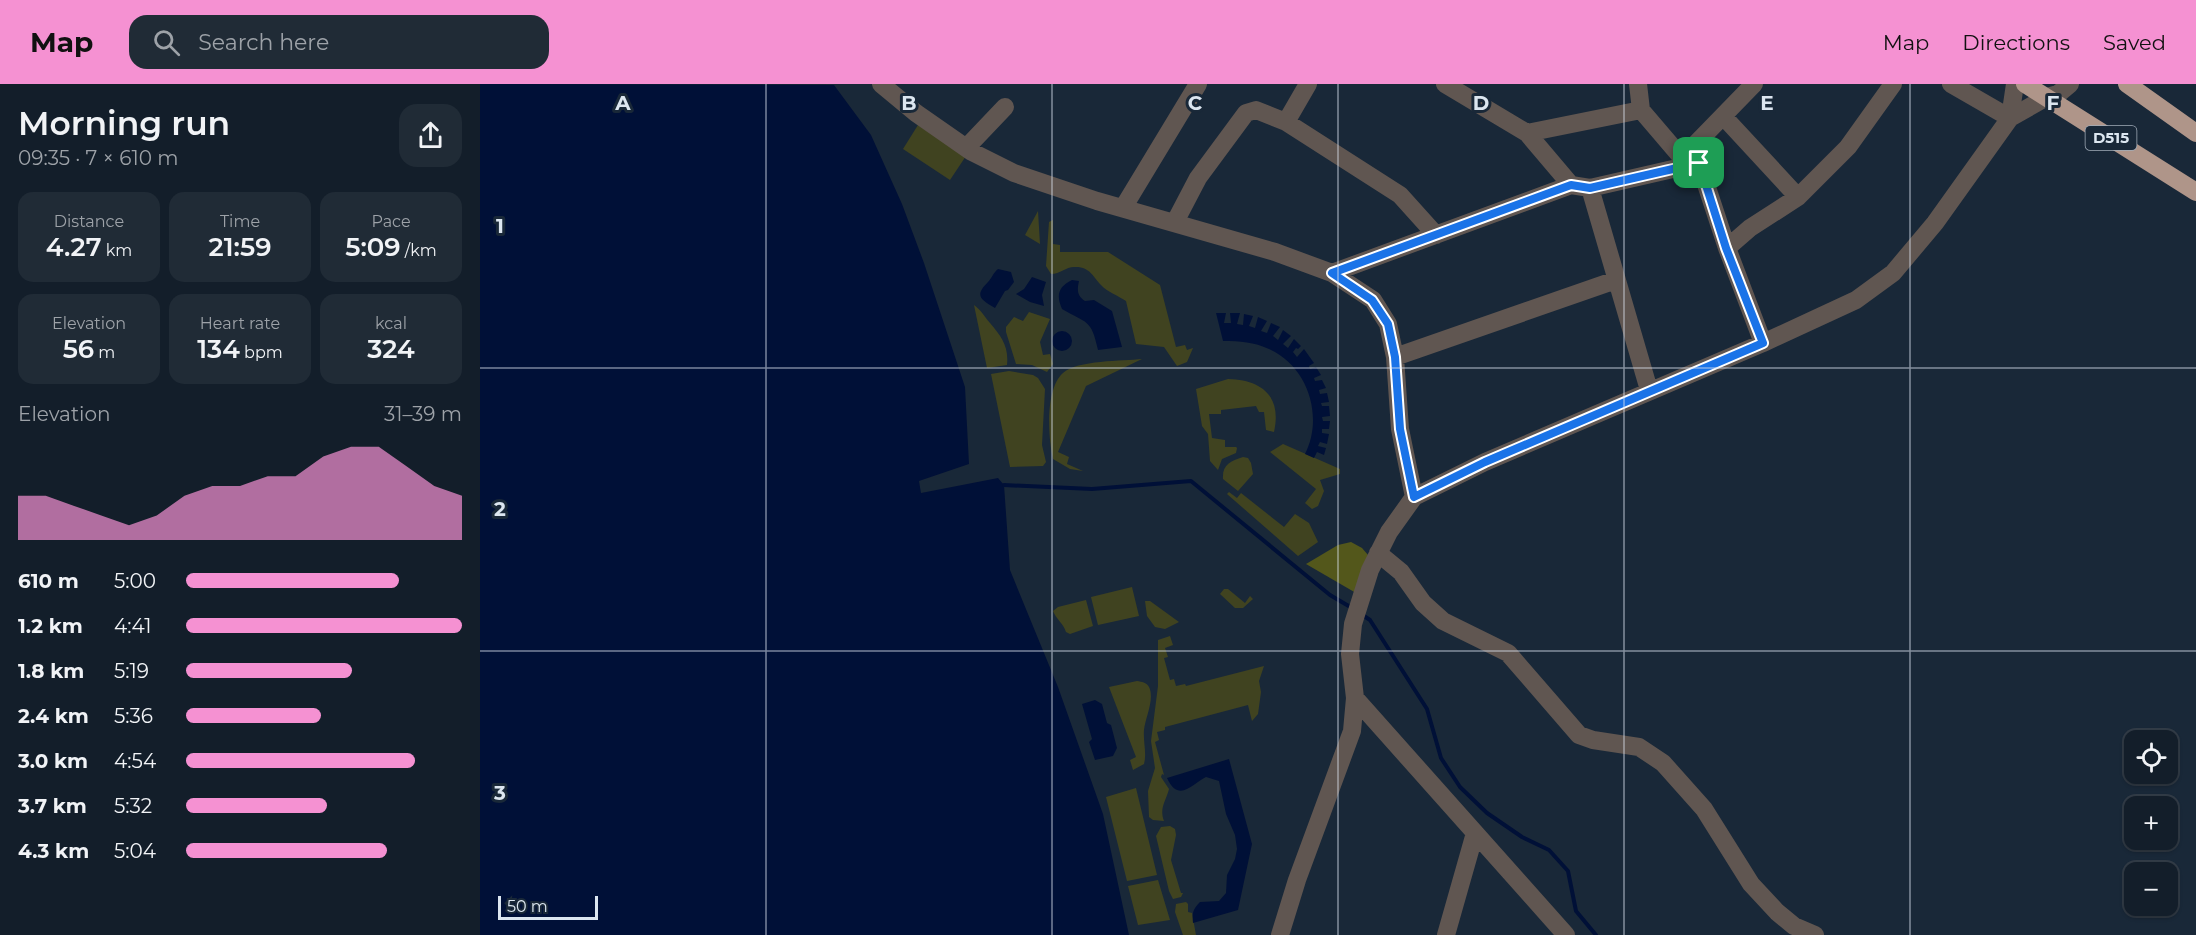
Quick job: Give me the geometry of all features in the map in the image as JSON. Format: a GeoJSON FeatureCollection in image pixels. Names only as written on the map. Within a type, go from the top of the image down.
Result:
{"type":"FeatureCollection","features":[{"type":"Feature","properties":{"kind":"highway","name":"D515"},"geometry":{"type":"LineString","coordinates":[[2025,84],[2196,192]]}},
{"type":"Feature","properties":{"kind":"highway"},"geometry":{"type":"LineString","coordinates":[[2127,84],[2196,134]]}},
{"type":"Feature","properties":{"kind":"street"},"geometry":{"type":"LineString","coordinates":[[881,84],[916,113],[966,148],[1014,172],[1097,201],[1275,252],[1332,273],[1372,300],[1388,324],[1395,357],[1400,429],[1414,497]]}},
{"type":"Feature","properties":{"kind":"street"},"geometry":{"type":"LineString","coordinates":[[1123,208],[1198,84]]}},
{"type":"Feature","properties":{"kind":"street"},"geometry":{"type":"LineString","coordinates":[[1286,122],[1308,84]]}},
{"type":"Feature","properties":{"kind":"street"},"geometry":{"type":"LineString","coordinates":[[1444,84],[1527,133],[1571,185]]}},
{"type":"Feature","properties":{"kind":"street"},"geometry":{"type":"LineString","coordinates":[[1638,84],[1641,110],[1691,160],[1763,343]]}},
{"type":"Feature","properties":{"kind":"street"},"geometry":{"type":"LineString","coordinates":[[1332,273],[1571,185],[1590,188],[1691,160],[1723,116],[1754,84]]}},
{"type":"Feature","properties":{"kind":"street"},"geometry":{"type":"LineString","coordinates":[[1726,248],[1750,228],[1798,197],[1848,147],[1893,84]]}},
{"type":"Feature","properties":{"kind":"street"},"geometry":{"type":"LineString","coordinates":[[1951,84],[2010,118]]}},
{"type":"Feature","properties":{"kind":"street"},"geometry":{"type":"LineString","coordinates":[[2010,118],[2014,84]]}},
{"type":"Feature","properties":{"kind":"street"},"geometry":{"type":"LineString","coordinates":[[1280,935],[1297,880],[1352,731],[1355,698],[1350,654],[1353,624],[1370,570],[1378,553],[1389,532],[1414,497],[1485,462],[1763,343],[1856,300],[1893,273],[1935,224],[2010,118],[2047,97],[2058,94],[2070,84]]}},
{"type":"Feature","properties":{"kind":"street"},"geometry":{"type":"LineString","coordinates":[[966,148],[1005,107]]}},
{"type":"Feature","properties":{"kind":"street"},"geometry":{"type":"LineString","coordinates":[[1175,222],[1198,178],[1246,113],[1252,110],[1286,122],[1400,195],[1436,235]]}},
{"type":"Feature","properties":{"kind":"street"},"geometry":{"type":"LineString","coordinates":[[1527,133],[1641,110]]}},
{"type":"Feature","properties":{"kind":"street"},"geometry":{"type":"LineString","coordinates":[[1723,116],[1798,197]]}},
{"type":"Feature","properties":{"kind":"street"},"geometry":{"type":"LineString","coordinates":[[1590,188],[1649,390]]}},
{"type":"Feature","properties":{"kind":"street"},"geometry":{"type":"LineString","coordinates":[[1395,357],[1617,280]]}},
{"type":"Feature","properties":{"kind":"street"},"geometry":{"type":"LineString","coordinates":[[1378,553],[1401,572],[1423,603],[1443,621],[1508,653],[1579,735],[1593,740],[1639,747],[1663,763],[1704,809],[1751,884],[1777,912],[1794,926],[1815,935]]}},
{"type":"Feature","properties":{"kind":"street"},"geometry":{"type":"LineString","coordinates":[[1355,698],[1566,935]]}},
{"type":"Feature","properties":{"kind":"street"},"geometry":{"type":"LineString","coordinates":[[1446,935],[1475,833]]}},
{"type":"Feature","properties":{"kind":"green space"},"geometry":{"type":"Polygon","coordinates":[[[918,125],[966,156],[950,180],[903,149],[918,125]]]}},
{"type":"Feature","properties":{"kind":"green space"},"geometry":{"type":"Polygon","coordinates":[[[1038,211],[1040,244],[1025,235],[1038,211]]]}},
{"type":"Feature","properties":{"kind":"green space"},"geometry":{"type":"Polygon","coordinates":[[[1053,220],[1053,244],[1060,245],[1060,252],[1108,252],[1160,285],[1176,347],[1185,345],[1187,350],[1193,348],[1187,362],[1177,366],[1164,347],[1136,344],[1126,301],[1110,292],[1084,268],[1071,267],[1051,274],[1046,266],[1049,222],[1053,220]]]}},
{"type":"Feature","properties":{"kind":"green space"},"geometry":{"type":"Polygon","coordinates":[[[974,305],[998,332],[1007,352],[1007,365],[987,368],[974,305]]]}},
{"type":"Feature","properties":{"kind":"green space"},"geometry":{"type":"Polygon","coordinates":[[[1029,312],[1050,319],[1040,342],[1043,355],[1050,354],[1053,364],[1047,372],[1032,365],[1016,364],[1006,332],[1006,327],[1014,317],[1023,321],[1029,312]]]}},
{"type":"Feature","properties":{"kind":"green space"},"geometry":{"type":"Polygon","coordinates":[[[1142,359],[1086,386],[1058,452],[1069,457],[1067,464],[1083,471],[1070,469],[1053,459],[1049,414],[1053,390],[1063,373],[1089,363],[1142,359]]]}},
{"type":"Feature","properties":{"kind":"green space"},"geometry":{"type":"Polygon","coordinates":[[[1009,371],[1033,375],[1038,378],[1045,389],[1042,445],[1046,462],[1043,466],[1010,467],[991,374],[1009,371]]]}},
{"type":"Feature","properties":{"kind":"green space"},"geometry":{"type":"Polygon","coordinates":[[[1228,379],[1251,383],[1267,392],[1275,409],[1276,419],[1274,432],[1266,430],[1264,412],[1259,412],[1256,406],[1221,410],[1221,414],[1209,414],[1212,438],[1225,440],[1225,447],[1237,448],[1236,453],[1222,459],[1218,470],[1210,461],[1208,434],[1202,426],[1196,389],[1228,379]]]}},
{"type":"Feature","properties":{"kind":"green space"},"geometry":{"type":"Polygon","coordinates":[[[1283,444],[1340,469],[1340,474],[1320,480],[1324,491],[1318,506],[1312,509],[1305,503],[1316,489],[1270,452],[1283,444]]]}},
{"type":"Feature","properties":{"kind":"green space"},"geometry":{"type":"Polygon","coordinates":[[[1243,457],[1248,458],[1251,463],[1253,474],[1238,491],[1223,479],[1223,474],[1228,464],[1243,457]]]}},
{"type":"Feature","properties":{"kind":"green space"},"geometry":{"type":"Polygon","coordinates":[[[1229,492],[1237,498],[1241,493],[1284,527],[1295,514],[1309,523],[1318,542],[1298,556],[1227,494],[1229,492]]]}},
{"type":"Feature","properties":{"kind":"green space"},"geometry":{"type":"Polygon","coordinates":[[[1351,542],[1362,548],[1368,555],[1356,593],[1306,564],[1338,545],[1351,542]]]}},
{"type":"Feature","properties":{"kind":"green space"},"geometry":{"type":"Polygon","coordinates":[[[1132,587],[1139,616],[1098,625],[1091,597],[1132,587]]]}},
{"type":"Feature","properties":{"kind":"green space"},"geometry":{"type":"Polygon","coordinates":[[[1224,589],[1228,589],[1245,603],[1250,596],[1253,599],[1243,608],[1235,608],[1220,594],[1224,589]]]}},
{"type":"Feature","properties":{"kind":"green space"},"geometry":{"type":"Polygon","coordinates":[[[1086,600],[1093,626],[1070,634],[1066,632],[1053,611],[1058,607],[1086,600]]]}},
{"type":"Feature","properties":{"kind":"green space"},"geometry":{"type":"Polygon","coordinates":[[[1145,601],[1150,601],[1179,622],[1165,629],[1155,627],[1147,616],[1145,601]]]}},
{"type":"Feature","properties":{"kind":"green space"},"geometry":{"type":"Polygon","coordinates":[[[1170,636],[1173,645],[1165,648],[1168,657],[1164,658],[1170,680],[1174,679],[1176,686],[1185,684],[1186,686],[1264,666],[1259,681],[1261,692],[1258,714],[1252,721],[1248,705],[1165,727],[1165,730],[1157,732],[1159,740],[1155,742],[1164,775],[1162,774],[1161,777],[1169,789],[1163,808],[1164,821],[1153,820],[1149,817],[1148,791],[1155,768],[1151,741],[1158,686],[1158,640],[1170,636]]]}},
{"type":"Feature","properties":{"kind":"green space"},"geometry":{"type":"Polygon","coordinates":[[[1137,681],[1148,685],[1151,697],[1144,730],[1144,764],[1133,770],[1130,760],[1136,757],[1109,687],[1137,681]]]}},
{"type":"Feature","properties":{"kind":"green space"},"geometry":{"type":"Polygon","coordinates":[[[1136,788],[1157,875],[1127,881],[1106,797],[1136,788]]]}},
{"type":"Feature","properties":{"kind":"green space"},"geometry":{"type":"Polygon","coordinates":[[[1170,826],[1175,829],[1176,835],[1171,860],[1181,893],[1183,893],[1181,897],[1173,899],[1156,836],[1161,827],[1170,826]]]}},
{"type":"Feature","properties":{"kind":"green space"},"geometry":{"type":"Polygon","coordinates":[[[1158,880],[1170,920],[1138,925],[1128,886],[1158,880]]]}},
{"type":"Feature","properties":{"kind":"green space"},"geometry":{"type":"Polygon","coordinates":[[[1186,902],[1188,912],[1192,913],[1196,935],[1183,935],[1175,912],[1176,904],[1186,902]]]}},
{"type":"Feature","properties":{"kind":"water"},"geometry":{"type":"Polygon","coordinates":[[[480,84],[834,85],[871,135],[902,204],[965,387],[969,464],[919,481],[921,493],[998,478],[1004,485],[1010,570],[1058,687],[1103,814],[1129,935],[480,935],[480,84]]]}},
{"type":"Feature","properties":{"kind":"water"},"geometry":{"type":"Polygon","coordinates":[[[998,269],[1011,272],[1014,282],[1005,291],[995,308],[985,302],[980,294],[998,269]]]}},
{"type":"Feature","properties":{"kind":"water"},"geometry":{"type":"Polygon","coordinates":[[[1032,277],[1046,282],[1042,295],[1044,306],[1030,302],[1016,294],[1024,289],[1032,277]]]}},
{"type":"Feature","properties":{"kind":"water"},"geometry":{"type":"Polygon","coordinates":[[[1072,280],[1079,281],[1078,292],[1082,299],[1094,300],[1112,311],[1122,347],[1098,350],[1093,332],[1087,323],[1062,309],[1059,300],[1061,289],[1072,280]]]}},
{"type":"Feature","properties":{"kind":"water"},"geometry":{"type":"Polygon","coordinates":[[[1216,313],[1226,313],[1224,323],[1231,323],[1230,313],[1240,313],[1237,324],[1243,325],[1244,314],[1253,316],[1249,326],[1255,328],[1258,317],[1267,321],[1261,331],[1267,333],[1271,323],[1280,327],[1273,336],[1278,340],[1283,330],[1291,336],[1283,344],[1288,348],[1294,339],[1301,346],[1293,352],[1297,357],[1304,349],[1314,363],[1309,366],[1310,369],[1316,367],[1321,375],[1314,378],[1315,381],[1322,380],[1326,388],[1319,390],[1320,394],[1327,393],[1329,402],[1321,403],[1322,406],[1329,406],[1330,416],[1322,417],[1323,421],[1330,421],[1329,429],[1322,429],[1322,433],[1329,434],[1327,444],[1320,442],[1318,446],[1326,448],[1324,455],[1317,452],[1314,458],[1305,454],[1311,440],[1312,409],[1303,380],[1294,367],[1269,349],[1247,342],[1223,341],[1216,313]]]}},
{"type":"Feature","properties":{"kind":"water"},"geometry":{"type":"Polygon","coordinates":[[[1062,331],[1069,334],[1072,341],[1069,348],[1062,351],[1055,348],[1052,341],[1055,334],[1062,331]]]}},
{"type":"Feature","properties":{"kind":"water"},"geometry":{"type":"Polygon","coordinates":[[[1095,700],[1102,704],[1117,748],[1113,756],[1095,760],[1089,742],[1092,739],[1082,704],[1095,700]]]}},
{"type":"Feature","properties":{"kind":"water"},"geometry":{"type":"Polygon","coordinates":[[[1229,759],[1252,844],[1238,910],[1193,923],[1194,911],[1200,902],[1219,901],[1226,893],[1227,875],[1237,849],[1235,835],[1226,814],[1219,781],[1206,777],[1181,791],[1176,790],[1167,778],[1229,759]]]}},
{"type":"Feature","properties":{"kind":"waterway"},"geometry":{"type":"LineString","coordinates":[[1004,485],[1092,489],[1191,481],[1330,595],[1352,608]]}},
{"type":"Feature","properties":{"kind":"waterway"},"geometry":{"type":"LineString","coordinates":[[1361,614],[1370,620],[1427,709],[1441,758],[1460,787],[1487,813],[1522,837],[1549,850],[1568,871],[1576,911],[1596,935]]}},
{"type":"Feature","properties":{"kind":"route"},"geometry":{"type":"LineString","coordinates":[[1699,163],[1726,248],[1763,343],[1485,462],[1414,497],[1400,429],[1395,357],[1388,324],[1372,300],[1332,273],[1571,185],[1590,188],[1699,163]]}}]}
